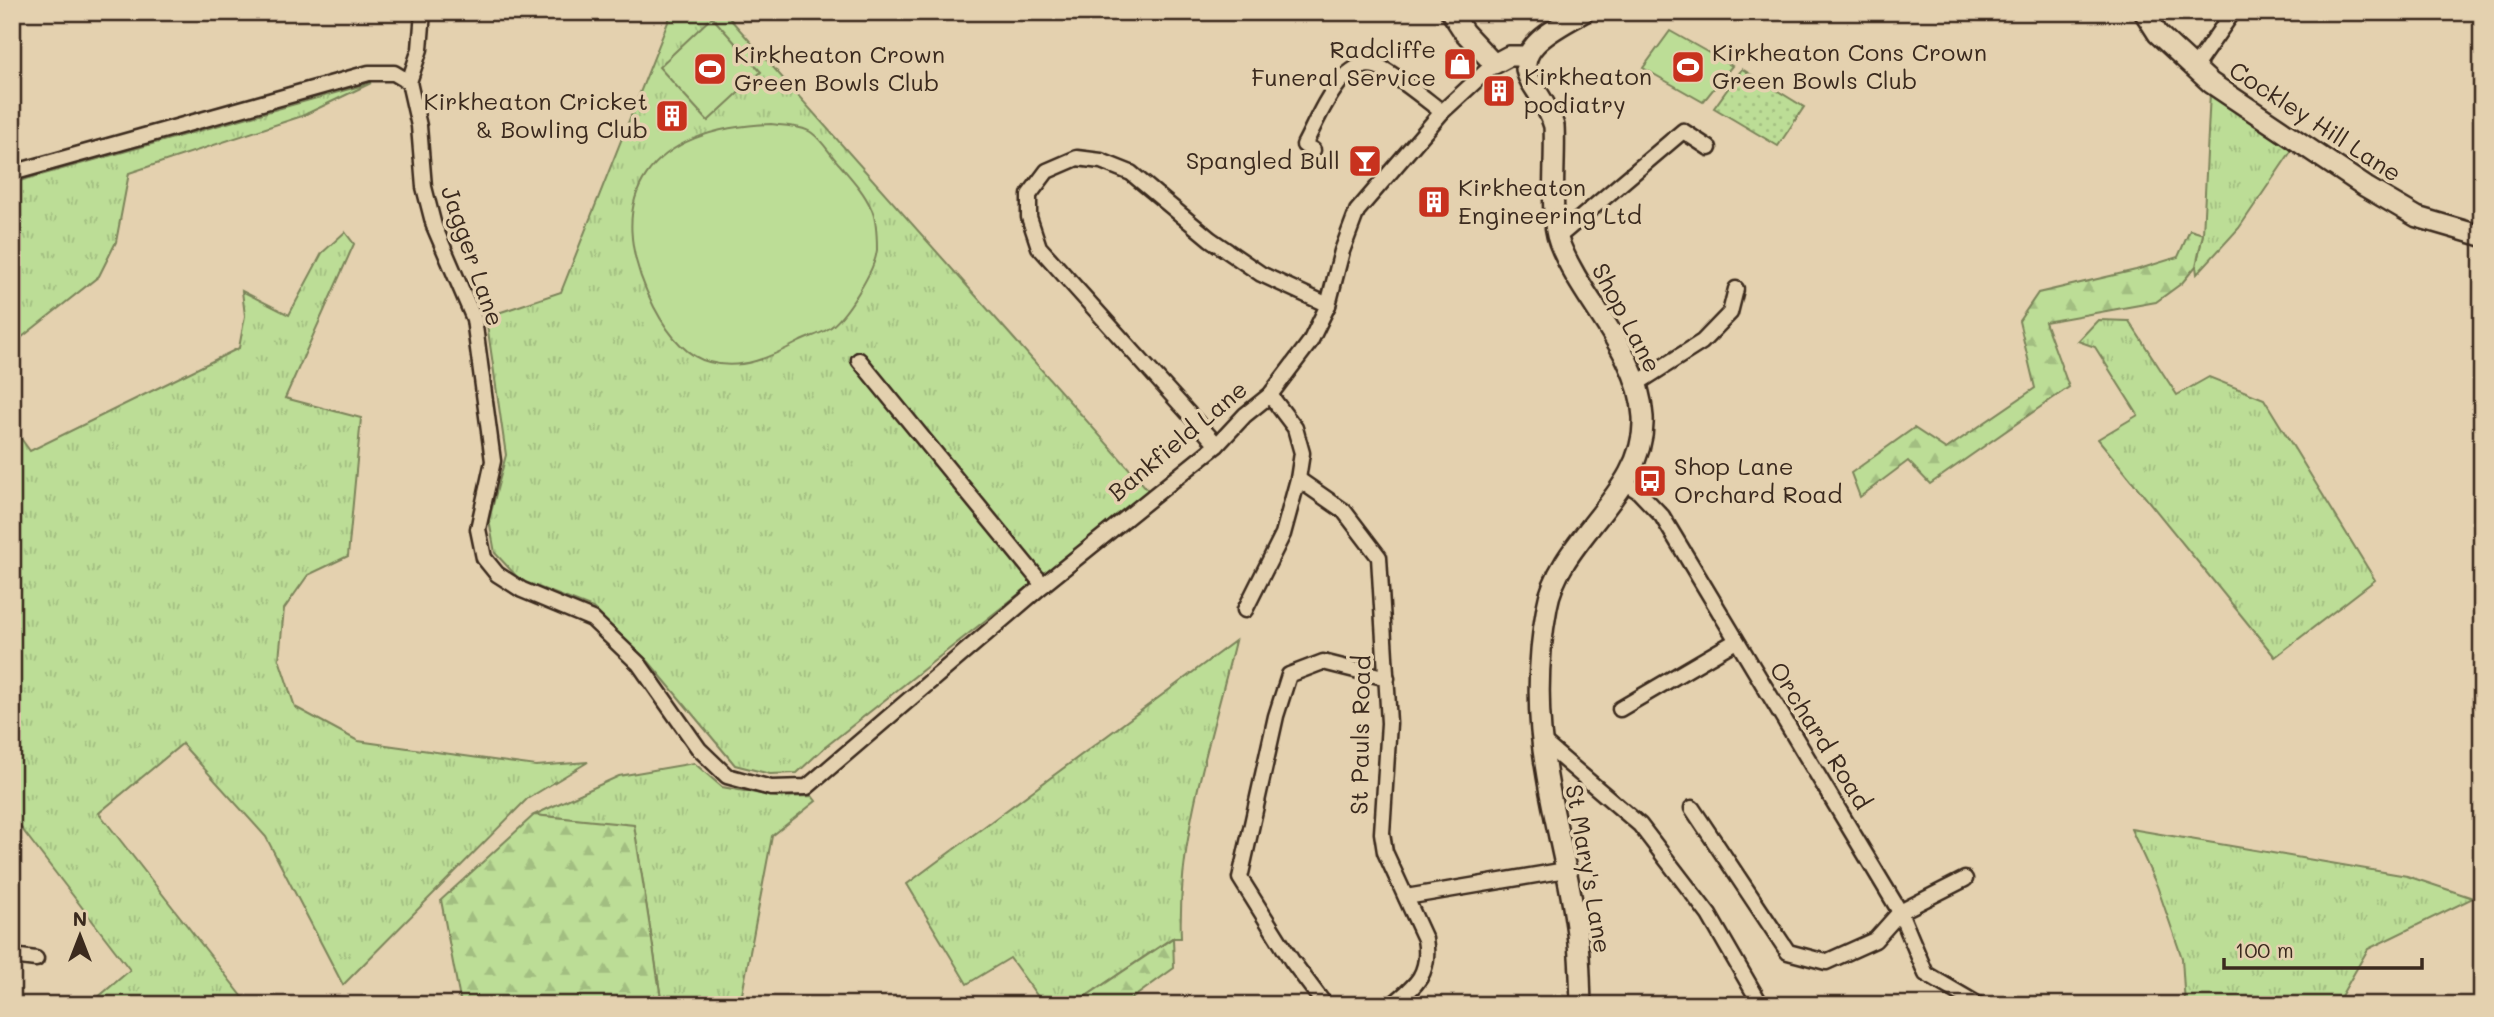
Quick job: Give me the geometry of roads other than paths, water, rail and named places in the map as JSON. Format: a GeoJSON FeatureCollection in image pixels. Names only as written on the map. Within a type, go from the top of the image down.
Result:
{"type":"FeatureCollection","features":[{"type":"Feature","properties":{"kind":"street"},"geometry":{"type":"LineString","coordinates":[[12,173],[369,73],[394,73],[408,82],[420,50],[423,12]]}},
{"type":"Feature","properties":{"kind":"street"},"geometry":{"type":"LineString","coordinates":[[1451,12],[1464,32],[1494,64]]}},
{"type":"Feature","properties":{"kind":"street"},"geometry":{"type":"LineString","coordinates":[[1527,56],[1537,41],[1584,12]]}},
{"type":"Feature","properties":{"kind":"street","name":"Cockley Hill Lane"},"geometry":{"type":"LineString","coordinates":[[2144,12],[2158,34],[2211,83],[2366,187],[2417,217],[2482,236]]}},
{"type":"Feature","properties":{"kind":"street"},"geometry":{"type":"LineString","coordinates":[[2194,68],[2234,12]]}},
{"type":"Feature","properties":{"kind":"street","name":"Bankfield Lane"},"geometry":{"type":"LineString","coordinates":[[771,788],[807,787],[1043,585],[1217,444],[1245,415],[1270,395],[1310,342],[1328,305],[1342,251],[1357,211],[1442,112],[1494,64],[1509,56],[1527,56]]}},
{"type":"Feature","properties":{"kind":"street","name":"Shop Lane"},"geometry":{"type":"LineString","coordinates":[[1527,56],[1526,72],[1550,112],[1554,127],[1558,238],[1584,291],[1623,354],[1636,384],[1643,415],[1643,436],[1639,453],[1624,482],[1566,562],[1549,597],[1539,683],[1542,741]]}},
{"type":"Feature","properties":{"kind":"street"},"geometry":{"type":"LineString","coordinates":[[1313,150],[1304,145],[1345,75],[1357,68],[1383,69],[1442,112]]}},
{"type":"Feature","properties":{"kind":"street","name":"Jagger Lane"},"geometry":{"type":"LineString","coordinates":[[408,82],[419,126],[424,187],[435,226],[474,319],[494,461],[478,529],[484,558],[497,574],[522,590],[592,619],[639,664],[699,749],[727,776],[771,788]]}},
{"type":"Feature","properties":{"kind":"street"},"geometry":{"type":"LineString","coordinates":[[1558,238],[1683,131],[1709,148]]}},
{"type":"Feature","properties":{"kind":"street"},"geometry":{"type":"LineString","coordinates":[[1217,444],[1039,247],[1030,217],[1029,195],[1047,171],[1077,158],[1101,161],[1131,173],[1210,239],[1261,274],[1328,305]]}},
{"type":"Feature","properties":{"kind":"street"},"geometry":{"type":"LineString","coordinates":[[1636,384],[1702,342],[1730,313],[1736,289]]}},
{"type":"Feature","properties":{"kind":"street"},"geometry":{"type":"LineString","coordinates":[[859,360],[1043,585]]}},
{"type":"Feature","properties":{"kind":"street"},"geometry":{"type":"LineString","coordinates":[[1245,610],[1283,534],[1302,453],[1294,428],[1270,395]]}},
{"type":"Feature","properties":{"kind":"street","name":"St Pauls Road"},"geometry":{"type":"LineString","coordinates":[[1298,479],[1344,511],[1379,557],[1389,723],[1382,832],[1385,852],[1425,939],[1426,967],[1419,980],[1392,1005]]}},
{"type":"Feature","properties":{"kind":"street","name":"Orchard Road"},"geometry":{"type":"LineString","coordinates":[[1624,482],[1638,491],[1662,516],[1900,912],[1926,974],[1979,1005]]}},
{"type":"Feature","properties":{"kind":"street"},"geometry":{"type":"LineString","coordinates":[[1620,709],[1736,641]]}},
{"type":"Feature","properties":{"kind":"street"},"geometry":{"type":"LineString","coordinates":[[1325,1005],[1292,961],[1240,878],[1276,716],[1289,675],[1323,662],[1387,678]]}},
{"type":"Feature","properties":{"kind":"street"},"geometry":{"type":"LineString","coordinates":[[1542,741],[1640,825],[1709,915],[1761,1005]]}},
{"type":"Feature","properties":{"kind":"street","name":"St Mary's Lane"},"geometry":{"type":"LineString","coordinates":[[1542,741],[1576,926],[1581,1005]]}},
{"type":"Feature","properties":{"kind":"street"},"geometry":{"type":"LineString","coordinates":[[1692,808],[1788,952],[1826,962],[1875,940],[1900,912],[1965,879]]}},
{"type":"Feature","properties":{"kind":"street"},"geometry":{"type":"LineString","coordinates":[[1406,897],[1566,870]]}},
{"type":"Feature","properties":{"kind":"street"},"geometry":{"type":"LineString","coordinates":[[12,956],[36,959]]}},
{"type":"Feature","properties":{"kind":"place","name":"Radcliffe Funeral Service"},"geometry":{"type":"Point","coordinates":[1460,64]}},
{"type":"Feature","properties":{"kind":"place","name":"Kirkheaton Cons Crown Green Bowls Club"},"geometry":{"type":"Point","coordinates":[1688,67]}},
{"type":"Feature","properties":{"kind":"place","name":"Kirkheaton Crown Green Bowls Club"},"geometry":{"type":"Point","coordinates":[710,69]}},
{"type":"Feature","properties":{"kind":"place","name":"Kirkheaton podiatry"},"geometry":{"type":"Point","coordinates":[1499,91]}},
{"type":"Feature","properties":{"kind":"place","name":"Kirkheaton Cricket & Bowling Club"},"geometry":{"type":"Point","coordinates":[672,116]}},
{"type":"Feature","properties":{"kind":"place","name":"Spangled Bull"},"geometry":{"type":"Point","coordinates":[1365,161]}},
{"type":"Feature","properties":{"kind":"place","name":"Kirkheaton Engineering Ltd"},"geometry":{"type":"Point","coordinates":[1434,202]}},
{"type":"Feature","properties":{"kind":"place","name":"Shop Lane Orchard Road"},"geometry":{"type":"Point","coordinates":[1650,481]}}]}
